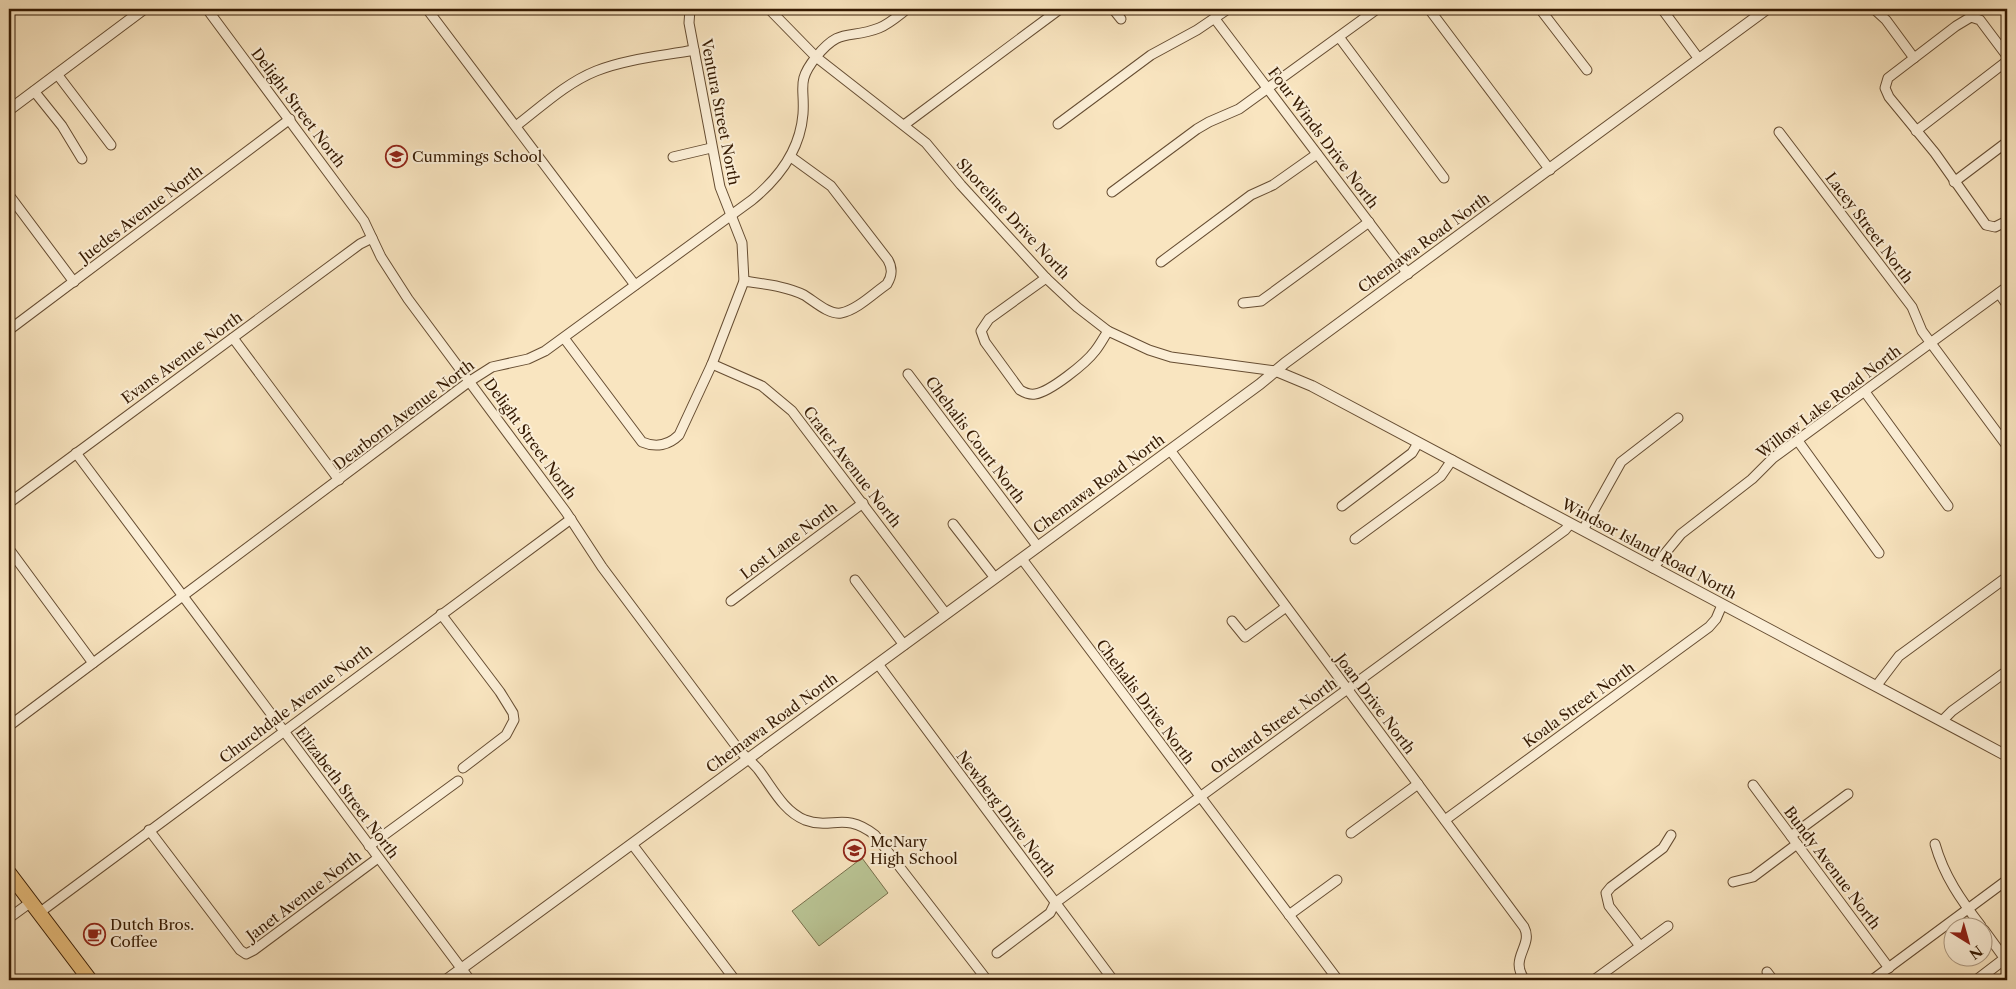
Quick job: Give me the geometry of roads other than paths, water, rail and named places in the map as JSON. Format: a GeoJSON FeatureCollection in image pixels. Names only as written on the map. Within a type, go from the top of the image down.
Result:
{"type":"FeatureCollection","features":[{"type":"Feature","properties":{"kind":"main road"},"geometry":{"type":"LineString","coordinates":[[9,873],[90,980]]}},
{"type":"Feature","properties":{"kind":"street"},"geometry":{"type":"LineString","coordinates":[[9,110],[144,9]]}},
{"type":"Feature","properties":{"kind":"street","name":"Delight Street North"},"geometry":{"type":"LineString","coordinates":[[207,9],[364,221],[389,270],[408,299],[571,519],[618,589],[716,722],[756,767],[784,804],[799,816],[815,822],[854,822],[876,835],[987,980]]}},
{"type":"Feature","properties":{"kind":"street"},"geometry":{"type":"LineString","coordinates":[[427,9],[635,285]]}},
{"type":"Feature","properties":{"kind":"street","name":"Ventura Street North"},"geometry":{"type":"LineString","coordinates":[[564,338],[642,442],[656,445],[674,441],[684,428],[712,364],[744,280],[742,243],[720,187],[711,148],[689,23],[690,9]]}},
{"type":"Feature","properties":{"kind":"street","name":"Shoreline Drive North"},"geometry":{"type":"LineString","coordinates":[[769,9],[816,57],[926,143],[961,185],[1046,278],[1077,307],[1108,331],[1149,350],[1171,357],[1276,371]]}},
{"type":"Feature","properties":{"kind":"street","name":"Dearborn Avenue North"},"geometry":{"type":"LineString","coordinates":[[9,726],[470,381],[492,367],[528,359],[545,351],[765,189],[780,174],[791,157],[800,132],[803,114],[803,76],[816,57],[836,37],[879,28],[907,9]]}},
{"type":"Feature","properties":{"kind":"street"},"geometry":{"type":"LineString","coordinates":[[904,125],[1060,9]]}},
{"type":"Feature","properties":{"kind":"street"},"geometry":{"type":"LineString","coordinates":[[1113,9],[1120,19]]}},
{"type":"Feature","properties":{"kind":"street"},"geometry":{"type":"LineString","coordinates":[[1058,124],[1151,55],[1228,9]]}},
{"type":"Feature","properties":{"kind":"street"},"geometry":{"type":"LineString","coordinates":[[1112,192],[1197,129],[1240,109],[1377,9]]}},
{"type":"Feature","properties":{"kind":"street"},"geometry":{"type":"LineString","coordinates":[[1429,9],[1550,170]]}},
{"type":"Feature","properties":{"kind":"street"},"geometry":{"type":"LineString","coordinates":[[1540,9],[1587,70]]}},
{"type":"Feature","properties":{"kind":"street"},"geometry":{"type":"LineString","coordinates":[[1662,9],[1699,59]]}},
{"type":"Feature","properties":{"kind":"street","name":"Chemawa Road North"},"geometry":{"type":"LineString","coordinates":[[446,980],[1022,559],[1767,9]]}},
{"type":"Feature","properties":{"kind":"street"},"geometry":{"type":"LineString","coordinates":[[1874,9],[1886,20],[1914,58]]}},
{"type":"Feature","properties":{"kind":"street"},"geometry":{"type":"LineString","coordinates":[[2007,56],[1980,20],[1971,17],[1956,26],[1888,78],[1885,88],[1889,97],[1935,153],[1986,225],[1996,227],[2007,221]]}},
{"type":"Feature","properties":{"kind":"street","name":"Four Winds Drive North"},"geometry":{"type":"LineString","coordinates":[[1215,18],[1408,274]]}},
{"type":"Feature","properties":{"kind":"street"},"geometry":{"type":"LineString","coordinates":[[1339,38],[1444,178]]}},
{"type":"Feature","properties":{"kind":"street"},"geometry":{"type":"LineString","coordinates":[[516,126],[573,83],[595,72],[616,64],[694,50]]}},
{"type":"Feature","properties":{"kind":"street"},"geometry":{"type":"LineString","coordinates":[[1916,131],[2007,61]]}},
{"type":"Feature","properties":{"kind":"street"},"geometry":{"type":"LineString","coordinates":[[57,74],[111,145]]}},
{"type":"Feature","properties":{"kind":"street"},"geometry":{"type":"LineString","coordinates":[[34,91],[62,126],[82,159]]}},
{"type":"Feature","properties":{"kind":"street","name":"Juedes Avenue North"},"geometry":{"type":"LineString","coordinates":[[9,330],[290,119]]}},
{"type":"Feature","properties":{"kind":"street","name":"Lacey Street North"},"geometry":{"type":"LineString","coordinates":[[1779,132],[1912,307],[1922,331],[2007,446]]}},
{"type":"Feature","properties":{"kind":"street"},"geometry":{"type":"LineString","coordinates":[[1954,182],[2007,142]]}},
{"type":"Feature","properties":{"kind":"street"},"geometry":{"type":"LineString","coordinates":[[673,157],[711,148]]}},
{"type":"Feature","properties":{"kind":"street"},"geometry":{"type":"LineString","coordinates":[[1161,262],[1250,195],[1273,185],[1317,154]]}},
{"type":"Feature","properties":{"kind":"street"},"geometry":{"type":"LineString","coordinates":[[744,280],[788,289],[802,294],[838,313],[851,310],[890,279],[892,272],[888,260],[831,186],[791,157]]}},
{"type":"Feature","properties":{"kind":"street"},"geometry":{"type":"LineString","coordinates":[[9,195],[74,282]]}},
{"type":"Feature","properties":{"kind":"street"},"geometry":{"type":"LineString","coordinates":[[1243,303],[1261,301],[1369,222]]}},
{"type":"Feature","properties":{"kind":"street","name":"Evans Avenue North"},"geometry":{"type":"LineString","coordinates":[[9,503],[360,244],[372,238]]}},
{"type":"Feature","properties":{"kind":"street"},"geometry":{"type":"LineString","coordinates":[[1046,278],[989,319],[981,331],[985,342],[1020,390],[1033,395],[1048,389],[1084,362],[1095,351],[1108,331]]}},
{"type":"Feature","properties":{"kind":"street","name":"Willow Lake Road North"},"geometry":{"type":"LineString","coordinates":[[1654,568],[1674,540],[1687,528],[1745,485],[1773,458],[1798,442],[2007,287]]}},
{"type":"Feature","properties":{"kind":"street"},"geometry":{"type":"LineString","coordinates":[[1999,293],[2007,305]]}},
{"type":"Feature","properties":{"kind":"street"},"geometry":{"type":"LineString","coordinates":[[233,338],[339,480]]}},
{"type":"Feature","properties":{"kind":"street","name":"Crater Avenue North"},"geometry":{"type":"LineString","coordinates":[[712,364],[762,386],[785,403],[811,434],[946,614]]}},
{"type":"Feature","properties":{"kind":"street","name":"Windsor Island Road North"},"geometry":{"type":"LineString","coordinates":[[1276,371],[1312,386],[1722,605],[1877,685],[2007,756]]}},
{"type":"Feature","properties":{"kind":"street","name":"Chehalis Court North"},"geometry":{"type":"LineString","coordinates":[[908,374],[1038,547]]}},
{"type":"Feature","properties":{"kind":"street"},"geometry":{"type":"LineString","coordinates":[[1865,392],[1948,506]]}},
{"type":"Feature","properties":{"kind":"street"},"geometry":{"type":"LineString","coordinates":[[1583,530],[1620,462],[1678,418]]}},
{"type":"Feature","properties":{"kind":"street"},"geometry":{"type":"LineString","coordinates":[[1798,442],[1879,554]]}},
{"type":"Feature","properties":{"kind":"street"},"geometry":{"type":"LineString","coordinates":[[1342,506],[1412,453],[1418,443]]}},
{"type":"Feature","properties":{"kind":"street","name":"Joan Drive North"},"geometry":{"type":"LineString","coordinates":[[1170,450],[1527,932],[1518,963],[1519,970],[1525,980]]}},
{"type":"Feature","properties":{"kind":"street","name":"Elizabeth Street North"},"geometry":{"type":"LineString","coordinates":[[76,453],[470,980]]}},
{"type":"Feature","properties":{"kind":"street"},"geometry":{"type":"LineString","coordinates":[[1355,539],[1441,476],[1452,460]]}},
{"type":"Feature","properties":{"kind":"street","name":"Lost Lane North"},"geometry":{"type":"LineString","coordinates":[[731,601],[863,503]]}},
{"type":"Feature","properties":{"kind":"street","name":"Churchdale Avenue North"},"geometry":{"type":"LineString","coordinates":[[9,918],[35,908],[149,830],[571,519]]}},
{"type":"Feature","properties":{"kind":"street"},"geometry":{"type":"LineString","coordinates":[[953,524],[995,578]]}},
{"type":"Feature","properties":{"kind":"street","name":"Orchard Street North"},"geometry":{"type":"LineString","coordinates":[[998,953],[1050,912],[1055,903],[1565,530],[1570,524]]}},
{"type":"Feature","properties":{"kind":"street"},"geometry":{"type":"LineString","coordinates":[[9,549],[94,663]]}},
{"type":"Feature","properties":{"kind":"street","name":"Chehalis Drive North"},"geometry":{"type":"LineString","coordinates":[[1022,559],[1338,980]]}},
{"type":"Feature","properties":{"kind":"street"},"geometry":{"type":"LineString","coordinates":[[1877,685],[1899,656],[2007,577]]}},
{"type":"Feature","properties":{"kind":"street"},"geometry":{"type":"LineString","coordinates":[[855,580],[904,645]]}},
{"type":"Feature","properties":{"kind":"street","name":"Koala Street North"},"geometry":{"type":"LineString","coordinates":[[1445,820],[1709,627],[1722,605]]}},
{"type":"Feature","properties":{"kind":"street"},"geometry":{"type":"LineString","coordinates":[[1232,621],[1245,637],[1286,607]]}},
{"type":"Feature","properties":{"kind":"street"},"geometry":{"type":"LineString","coordinates":[[441,614],[513,712],[514,720],[512,727],[506,735],[463,768]]}},
{"type":"Feature","properties":{"kind":"street","name":"Newberg Drive North"},"geometry":{"type":"LineString","coordinates":[[878,664],[1114,980]]}},
{"type":"Feature","properties":{"kind":"street"},"geometry":{"type":"LineString","coordinates":[[1942,721],[1952,711],[2007,671]]}},
{"type":"Feature","properties":{"kind":"street"},"geometry":{"type":"LineString","coordinates":[[370,846],[458,781]]}},
{"type":"Feature","properties":{"kind":"street"},"geometry":{"type":"LineString","coordinates":[[1351,833],[1418,784]]}},
{"type":"Feature","properties":{"kind":"street","name":"Bundy Avenue North"},"geometry":{"type":"LineString","coordinates":[[1753,785],[1889,968]]}},
{"type":"Feature","properties":{"kind":"street"},"geometry":{"type":"LineString","coordinates":[[1732,882],[1753,877],[1848,794]]}},
{"type":"Feature","properties":{"kind":"street","name":"Janet Avenue North"},"geometry":{"type":"LineString","coordinates":[[149,830],[240,950],[246,954],[378,858]]}},
{"type":"Feature","properties":{"kind":"street"},"geometry":{"type":"LineString","coordinates":[[1640,946],[1609,906],[1606,893],[1611,887],[1664,848],[1670,836]]}},
{"type":"Feature","properties":{"kind":"street"},"geometry":{"type":"LineString","coordinates":[[632,844],[735,980]]}},
{"type":"Feature","properties":{"kind":"street"},"geometry":{"type":"LineString","coordinates":[[1935,844],[1939,858],[1958,897],[1973,916]]}},
{"type":"Feature","properties":{"kind":"street"},"geometry":{"type":"LineString","coordinates":[[1289,915],[1337,880]]}},
{"type":"Feature","properties":{"kind":"street"},"geometry":{"type":"LineString","coordinates":[[1872,980],[2007,880]]}},
{"type":"Feature","properties":{"kind":"street"},"geometry":{"type":"LineString","coordinates":[[1594,980],[1668,926]]}},
{"type":"Feature","properties":{"kind":"street"},"geometry":{"type":"LineString","coordinates":[[1977,980],[2006,958],[1994,943]]}},
{"type":"Feature","properties":{"kind":"street"},"geometry":{"type":"LineString","coordinates":[[1767,972],[1773,980]]}},
{"type":"Feature","properties":{"kind":"place","name":"Cummings School"},"geometry":{"type":"Point","coordinates":[396,157]}},
{"type":"Feature","properties":{"kind":"place","name":"McNary High School"},"geometry":{"type":"Point","coordinates":[854,851]}},
{"type":"Feature","properties":{"kind":"place","name":"Dutch Bros. Coffee"},"geometry":{"type":"Point","coordinates":[94,934]}}]}
